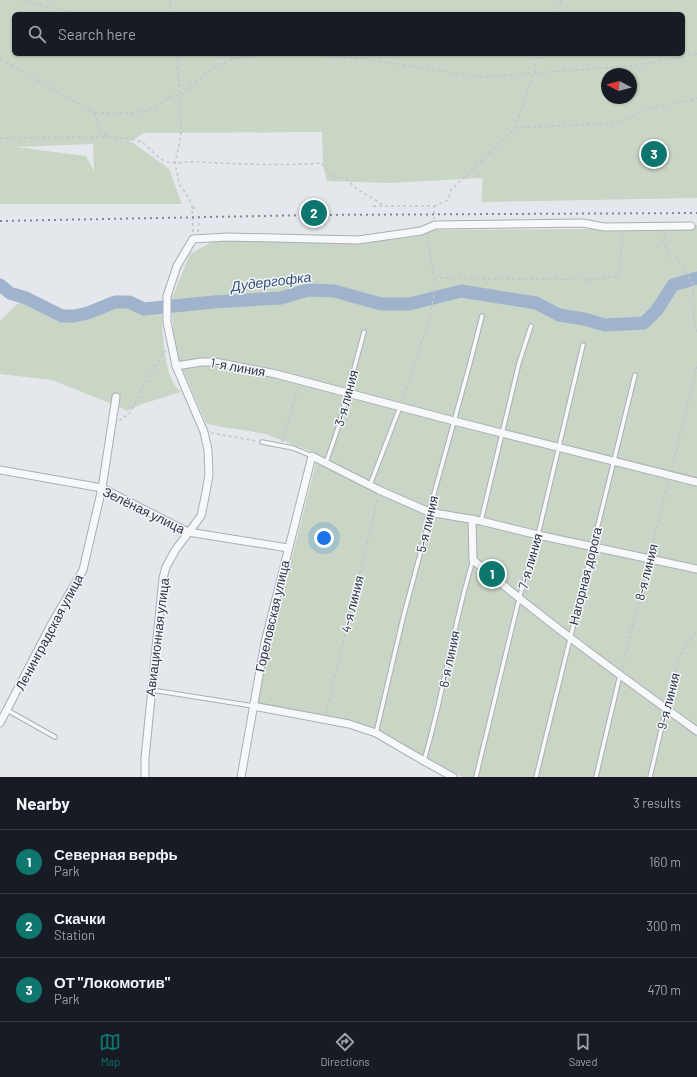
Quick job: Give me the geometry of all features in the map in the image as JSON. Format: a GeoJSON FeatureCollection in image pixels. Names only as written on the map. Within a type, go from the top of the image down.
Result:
{"type":"FeatureCollection","features":[{"type":"Feature","properties":{"kind":"street"},"geometry":{"type":"LineString","coordinates":[[196,238],[228,237],[358,240],[421,231],[435,225],[583,223],[604,227],[691,226]]}},
{"type":"Feature","properties":{"kind":"street","name":"Авиационная улица"},"geometry":{"type":"LineString","coordinates":[[145,777],[145,758],[151,690],[163,578],[166,567],[171,558],[188,532],[201,516],[206,497],[209,462],[208,450],[204,432],[176,366],[171,348],[167,316],[167,296],[177,266],[196,238]]}},
{"type":"Feature","properties":{"kind":"street","name":"1-я линия"},"geometry":{"type":"LineString","coordinates":[[176,366],[201,362],[215,362],[276,374],[559,448],[697,482]]}},
{"type":"Feature","properties":{"kind":"street","name":"Ленинградская улица"},"geometry":{"type":"LineString","coordinates":[[0,723],[51,625],[82,570],[102,488],[116,397]]}},
{"type":"Feature","properties":{"kind":"street"},"geometry":{"type":"LineString","coordinates":[[312,456],[379,490],[429,512],[472,519],[538,535],[697,568]]}},
{"type":"Feature","properties":{"kind":"street","name":"Гореловская улица"},"geometry":{"type":"LineString","coordinates":[[241,777],[265,642],[312,456]]}},
{"type":"Feature","properties":{"kind":"street","name":"Зелёная улица"},"geometry":{"type":"LineString","coordinates":[[0,470],[102,488],[188,532],[288,548]]}},
{"type":"Feature","properties":{"kind":"street"},"geometry":{"type":"LineString","coordinates":[[472,519],[473,560],[519,599],[620,676],[697,731]]}},
{"type":"Feature","properties":{"kind":"street"},"geometry":{"type":"LineString","coordinates":[[253,706],[349,724],[376,733],[424,759],[453,777]]}},
{"type":"Feature","properties":{"kind":"lane","name":"5-я линия"},"geometry":{"type":"LineString","coordinates":[[376,733],[403,618],[426,532],[429,512],[482,316]]}},
{"type":"Feature","properties":{"kind":"lane"},"geometry":{"type":"LineString","coordinates":[[481,521],[519,363],[531,326]]}},
{"type":"Feature","properties":{"kind":"lane","name":"3-я линия"},"geometry":{"type":"LineString","coordinates":[[326,463],[338,428],[364,332]]}},
{"type":"Feature","properties":{"kind":"lane","name":"7-я линия"},"geometry":{"type":"LineString","coordinates":[[476,777],[519,599],[538,535],[583,345]]}},
{"type":"Feature","properties":{"kind":"lane","name":"Нагорная дорога"},"geometry":{"type":"LineString","coordinates":[[536,777],[635,375]]}},
{"type":"Feature","properties":{"kind":"lane"},"geometry":{"type":"LineString","coordinates":[[370,485],[400,407]]}},
{"type":"Feature","properties":{"kind":"lane"},"geometry":{"type":"LineString","coordinates":[[262,442],[293,448],[312,456]]}},
{"type":"Feature","properties":{"kind":"lane","name":"6-я линия"},"geometry":{"type":"LineString","coordinates":[[424,759],[436,719],[447,661],[473,560]]}},
{"type":"Feature","properties":{"kind":"lane"},"geometry":{"type":"LineString","coordinates":[[596,777],[620,676]]}},
{"type":"Feature","properties":{"kind":"lane"},"geometry":{"type":"LineString","coordinates":[[151,690],[253,706]]}},
{"type":"Feature","properties":{"kind":"lane","name":"9-я линия"},"geometry":{"type":"LineString","coordinates":[[650,777],[666,709]]}},
{"type":"Feature","properties":{"kind":"lane"},"geometry":{"type":"LineString","coordinates":[[7,710],[55,737]]}},
{"type":"Feature","properties":{"kind":"path"},"geometry":{"type":"LineString","coordinates":[[22,0],[39,6],[70,12]]}},
{"type":"Feature","properties":{"kind":"path"},"geometry":{"type":"LineString","coordinates":[[170,0],[172,12]]}},
{"type":"Feature","properties":{"kind":"path"},"geometry":{"type":"LineString","coordinates":[[555,12],[562,0]]}},
{"type":"Feature","properties":{"kind":"path"},"geometry":{"type":"LineString","coordinates":[[330,56],[359,58],[480,77],[633,66],[697,54]]}},
{"type":"Feature","properties":{"kind":"path"},"geometry":{"type":"LineString","coordinates":[[177,56],[181,94],[181,137],[175,162],[178,184],[189,198],[192,208],[196,238]]}},
{"type":"Feature","properties":{"kind":"path"},"geometry":{"type":"LineString","coordinates":[[0,60],[95,113],[127,114],[151,109],[169,97],[181,94],[214,66],[239,57],[251,56]]}},
{"type":"Feature","properties":{"kind":"path"},"geometry":{"type":"LineString","coordinates":[[373,206],[434,206],[448,200],[451,190],[515,128],[534,73],[537,56]]}},
{"type":"Feature","properties":{"kind":"path"},"geometry":{"type":"LineString","coordinates":[[515,128],[615,123],[631,118],[644,110],[686,102],[697,98]]}},
{"type":"Feature","properties":{"kind":"path"},"geometry":{"type":"LineString","coordinates":[[95,113],[98,128],[102,133],[111,137]]}},
{"type":"Feature","properties":{"kind":"path"},"geometry":{"type":"LineString","coordinates":[[0,138],[111,137],[140,141],[164,161],[175,162],[185,161],[215,164],[243,163],[275,165],[321,163],[333,177],[345,178],[357,189],[385,206]]}},
{"type":"Feature","properties":{"kind":"path"},"geometry":{"type":"LineString","coordinates":[[434,206],[435,225]]}},
{"type":"Feature","properties":{"kind":"path"},"geometry":{"type":"LineString","coordinates":[[192,208],[198,208]]}},
{"type":"Feature","properties":{"kind":"path"},"geometry":{"type":"LineString","coordinates":[[198,229],[199,222]]}},
{"type":"Feature","properties":{"kind":"path"},"geometry":{"type":"LineString","coordinates":[[664,226],[665,235],[663,241],[670,256],[677,258],[693,284],[694,319],[697,335]]}},
{"type":"Feature","properties":{"kind":"path"},"geometry":{"type":"LineString","coordinates":[[434,278],[595,280],[618,276],[623,227]]}},
{"type":"Feature","properties":{"kind":"path"},"geometry":{"type":"LineString","coordinates":[[400,407],[428,324],[435,291],[426,228]]}},
{"type":"Feature","properties":{"kind":"path"},"geometry":{"type":"LineString","coordinates":[[111,427],[131,412],[147,379],[164,352],[171,348]]}},
{"type":"Feature","properties":{"kind":"path","name":"8-я линия"},"geometry":{"type":"LineString","coordinates":[[620,676],[697,366]]}},
{"type":"Feature","properties":{"kind":"path"},"geometry":{"type":"LineString","coordinates":[[281,446],[300,380]]}},
{"type":"Feature","properties":{"kind":"path"},"geometry":{"type":"LineString","coordinates":[[204,432],[262,442]]}},
{"type":"Feature","properties":{"kind":"path","name":"4-я линия"},"geometry":{"type":"LineString","coordinates":[[324,719],[379,490]]}},
{"type":"Feature","properties":{"kind":"path","name":"9-я линия"},"geometry":{"type":"LineString","coordinates":[[666,709],[680,655],[697,630]]}},
{"type":"Feature","properties":{"kind":"green space"},"geometry":{"type":"Polygon","coordinates":[[[0,0],[697,0],[697,198],[481,202],[483,178],[390,183],[327,181],[323,166],[322,132],[144,133],[129,142],[132,142],[169,169],[182,204],[0,204],[0,0]],[[93,144],[16,147],[86,156],[94,171],[93,144]]]}},
{"type":"Feature","properties":{"kind":"green space"},"geometry":{"type":"Polygon","coordinates":[[[697,225],[697,777],[462,777],[377,731],[325,715],[255,703],[317,459],[312,452],[266,434],[206,423],[181,365],[176,360],[173,337],[172,298],[190,254],[218,239],[358,244],[413,237],[435,230],[594,229],[697,225]]]}},
{"type":"Feature","properties":{"kind":"green space"},"geometry":{"type":"Polygon","coordinates":[[[22,303],[32,308],[43,310],[58,319],[83,319],[95,317],[103,313],[111,306],[117,305],[126,306],[140,312],[162,311],[163,338],[167,367],[173,382],[181,392],[142,404],[127,411],[118,406],[119,396],[112,404],[52,380],[0,374],[0,321],[17,304],[22,303]]]}},
{"type":"Feature","properties":{"kind":"waterway","name":"Дудергофка"},"geometry":{"type":"LineString","coordinates":[[0,285],[10,293],[26,298],[62,316],[74,316],[88,313],[115,302],[129,302],[144,309],[214,302],[281,298],[308,290],[334,291],[381,304],[409,304],[461,291],[536,303],[559,315],[584,319],[605,325],[644,323],[657,310],[673,285],[697,278]]}},
{"type":"Feature","properties":{"kind":"railway"},"geometry":{"type":"LineString","coordinates":[[0,221],[314,215],[697,213]]}},
{"type":"Feature","properties":{"kind":"place","name":"ОТ \"Локомотив\""},"geometry":{"type":"Point","coordinates":[654,154]}},
{"type":"Feature","properties":{"kind":"place","name":"Скачки"},"geometry":{"type":"Point","coordinates":[314,213]}},
{"type":"Feature","properties":{"kind":"place","name":"Северная верфь"},"geometry":{"type":"Point","coordinates":[492,574]}}]}
